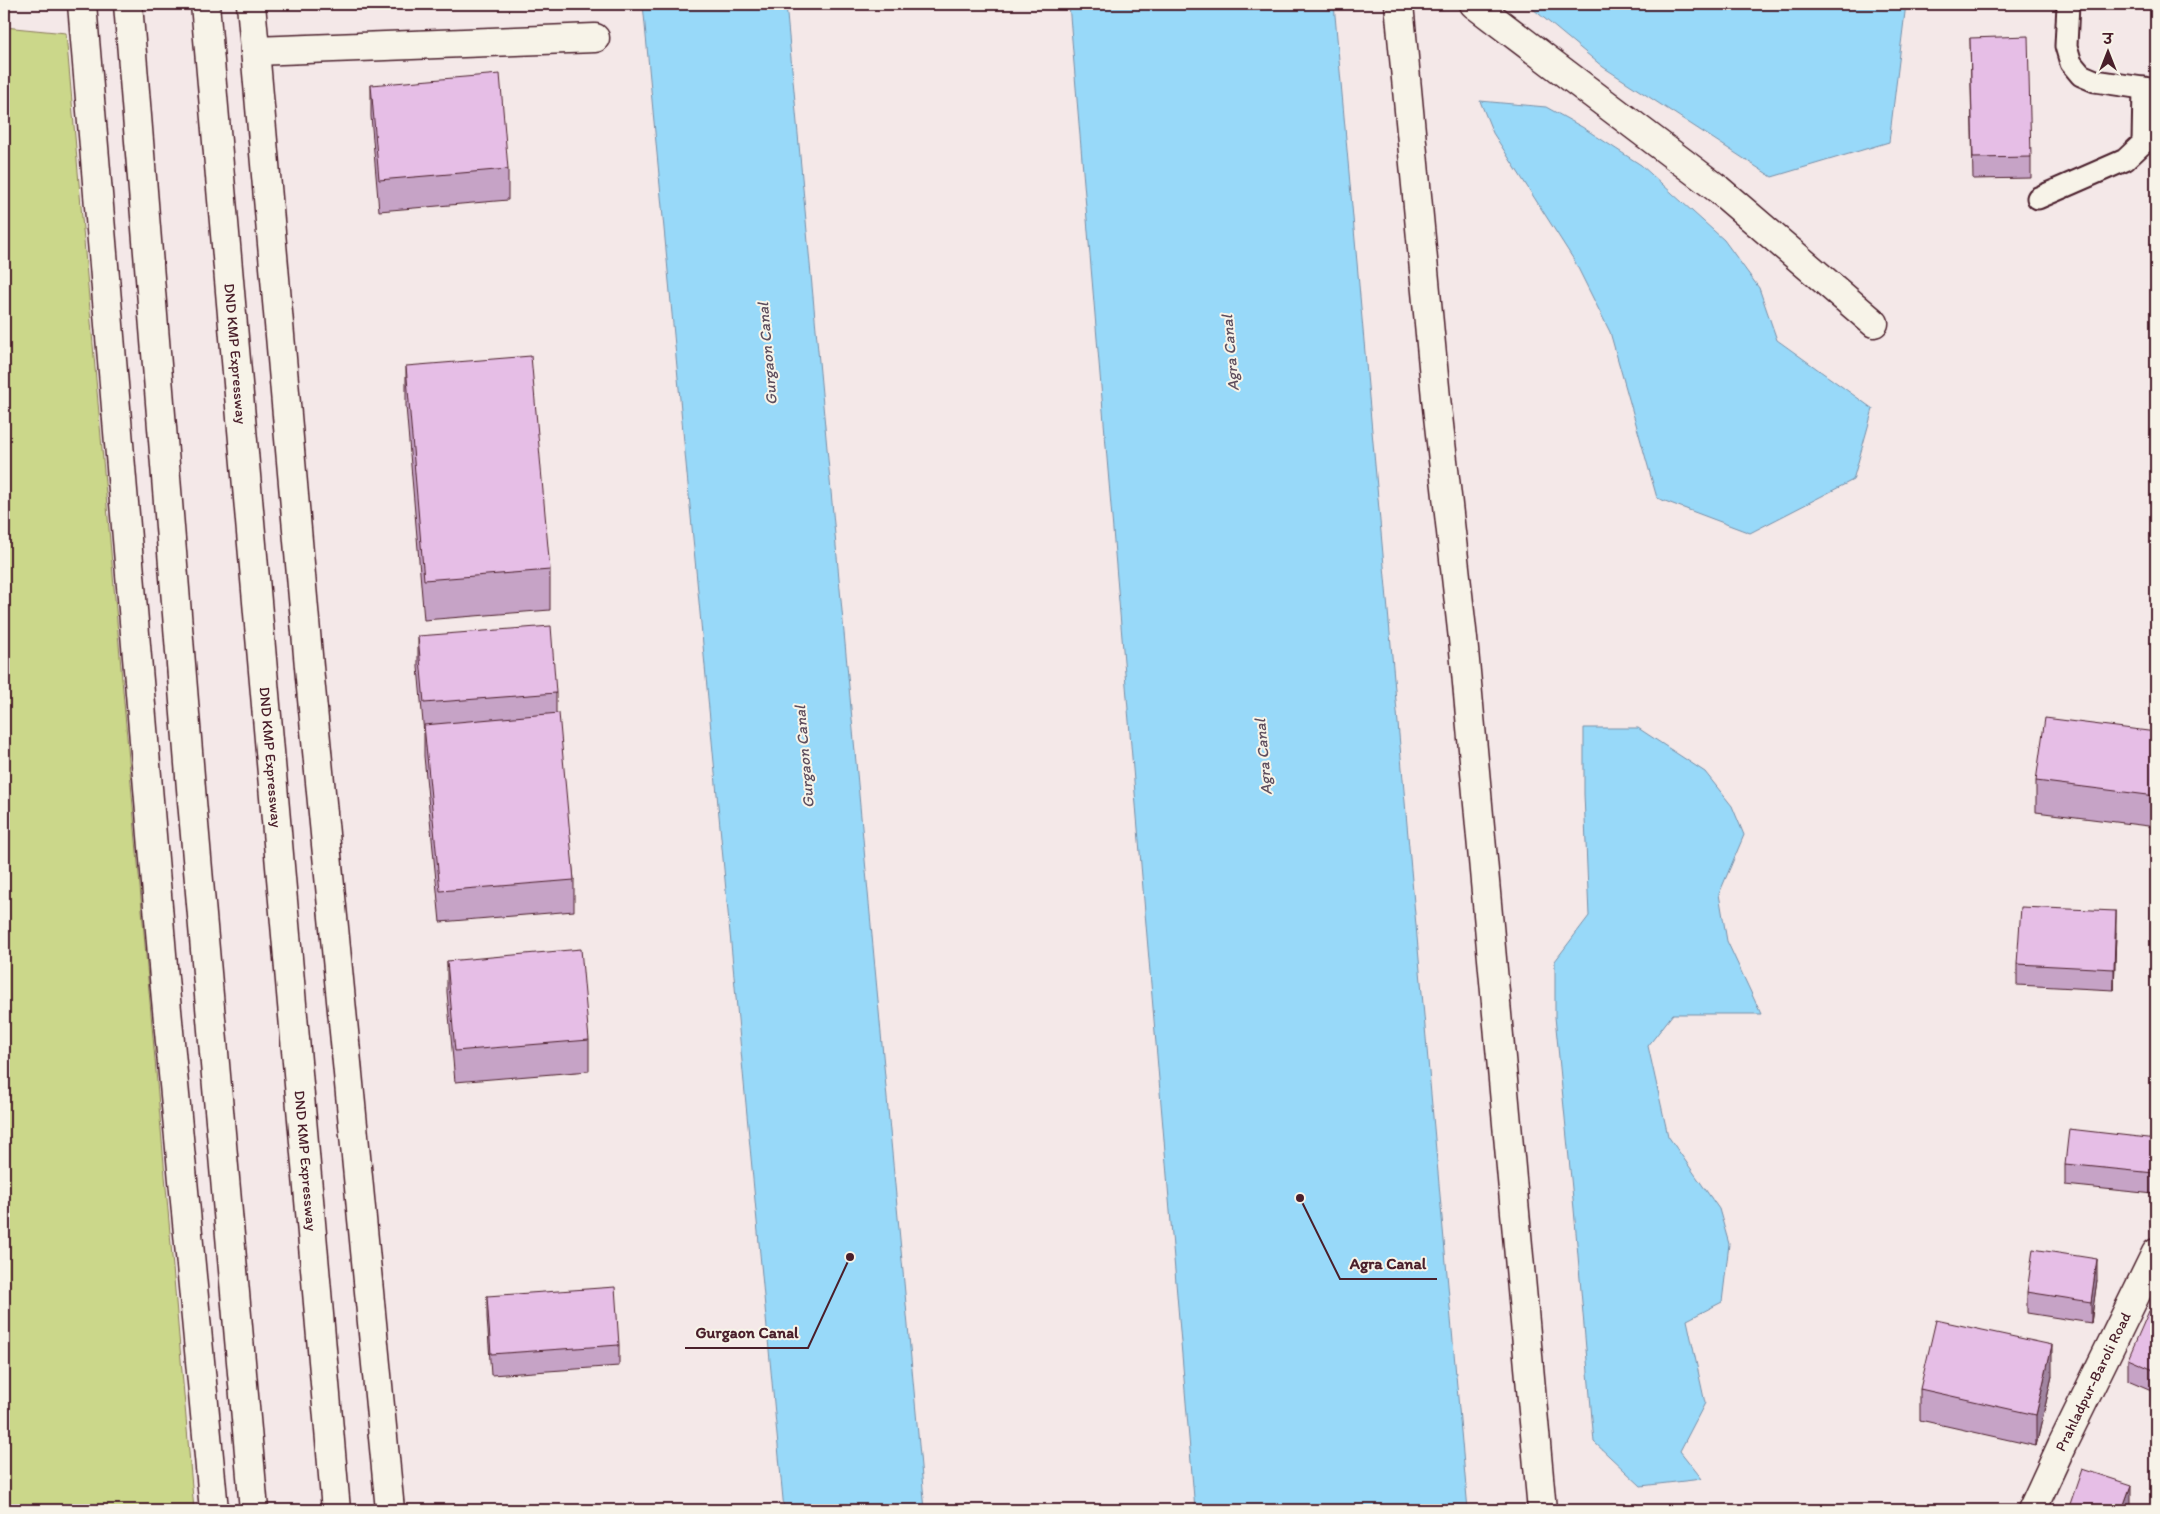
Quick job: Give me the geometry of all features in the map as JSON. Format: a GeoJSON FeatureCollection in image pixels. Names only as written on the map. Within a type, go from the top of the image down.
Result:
{"type":"FeatureCollection","features":[{"type":"Feature","properties":{"kind":"main road"},"geometry":{"type":"LineString","coordinates":[[82,4],[164,978],[214,1510]]}},
{"type":"Feature","properties":{"kind":"main road"},"geometry":{"type":"LineString","coordinates":[[128,4],[192,801],[254,1510]]}},
{"type":"Feature","properties":{"kind":"main road","name":"DND KMP Expressway"},"geometry":{"type":"LineString","coordinates":[[205,4],[336,1510]]}},
{"type":"Feature","properties":{"kind":"main road"},"geometry":{"type":"LineString","coordinates":[[251,4],[311,688],[390,1510]]}},
{"type":"Feature","properties":{"kind":"main road"},"geometry":{"type":"LineString","coordinates":[[1399,4],[1436,388],[1463,638],[1542,1510]]}},
{"type":"Feature","properties":{"kind":"main road"},"geometry":{"type":"LineString","coordinates":[[1474,4],[1718,189],[1874,323]]}},
{"type":"Feature","properties":{"kind":"main road"},"geometry":{"type":"LineString","coordinates":[[255,51],[595,38]]}},
{"type":"Feature","properties":{"kind":"main road","name":"Prahladpur-Baroli Road"},"geometry":{"type":"LineString","coordinates":[[2032,1510],[2156,1253]]}},
{"type":"Feature","properties":{"kind":"lane"},"geometry":{"type":"LineString","coordinates":[[2038,198],[2124,160],[2143,143],[2150,89],[2095,81],[2081,74],[2071,63],[2066,46],[2068,4]]}},
{"type":"Feature","properties":{"kind":"green space"},"geometry":{"type":"Polygon","coordinates":[[[4,27],[66,33],[194,1510],[4,1510],[4,27]]]}},
{"type":"Feature","properties":{"kind":"water"},"geometry":{"type":"Polygon","coordinates":[[[643,4],[786,4],[925,1510],[784,1510],[643,4]]]}},
{"type":"Feature","properties":{"kind":"water"},"geometry":{"type":"Polygon","coordinates":[[[1069,4],[1334,4],[1468,1510],[1195,1510],[1069,4]]]}},
{"type":"Feature","properties":{"kind":"water"},"geometry":{"type":"Polygon","coordinates":[[[1527,4],[1906,4],[1889,142],[1772,177],[1603,67],[1527,4]]]}},
{"type":"Feature","properties":{"kind":"water"},"geometry":{"type":"Polygon","coordinates":[[[1480,101],[1546,107],[1582,127],[1641,165],[1724,240],[1759,288],[1777,340],[1873,409],[1853,480],[1750,533],[1657,498],[1610,332],[1574,260],[1493,133],[1480,101]]]}},
{"type":"Feature","properties":{"kind":"water"},"geometry":{"type":"Polygon","coordinates":[[[1584,728],[1638,728],[1705,772],[1732,806],[1744,835],[1719,894],[1727,941],[1761,1014],[1673,1014],[1648,1046],[1668,1136],[1719,1209],[1729,1244],[1722,1302],[1687,1320],[1705,1403],[1680,1451],[1702,1479],[1641,1486],[1594,1442],[1555,1017],[1555,961],[1589,916],[1584,794],[1584,728]]]}},
{"type":"Feature","properties":{"kind":"building"},"geometry":{"type":"Polygon","coordinates":[[[2028,36],[2031,157],[1973,158],[1970,38],[2028,36]]]}},
{"type":"Feature","properties":{"kind":"building"},"geometry":{"type":"Polygon","coordinates":[[[500,74],[508,169],[379,180],[371,85],[500,74]]]}},
{"type":"Feature","properties":{"kind":"building"},"geometry":{"type":"Polygon","coordinates":[[[531,356],[550,570],[424,580],[406,366],[531,356]]]}},
{"type":"Feature","properties":{"kind":"building"},"geometry":{"type":"Polygon","coordinates":[[[2156,556],[2156,619],[2152,619],[2156,556]]]}},
{"type":"Feature","properties":{"kind":"building"},"geometry":{"type":"Polygon","coordinates":[[[551,626],[556,693],[424,703],[418,636],[551,626]]]}},
{"type":"Feature","properties":{"kind":"building"},"geometry":{"type":"Polygon","coordinates":[[[559,713],[574,880],[440,891],[424,725],[559,713]]]}},
{"type":"Feature","properties":{"kind":"building"},"geometry":{"type":"Polygon","coordinates":[[[2045,718],[2156,732],[2156,796],[2036,781],[2045,718]]]}},
{"type":"Feature","properties":{"kind":"building"},"geometry":{"type":"Polygon","coordinates":[[[2021,907],[2116,911],[2114,969],[2017,964],[2021,907]]]}},
{"type":"Feature","properties":{"kind":"building"},"geometry":{"type":"Polygon","coordinates":[[[581,949],[589,1040],[455,1051],[447,961],[581,949]]]}},
{"type":"Feature","properties":{"kind":"building"},"geometry":{"type":"Polygon","coordinates":[[[2069,1129],[2156,1139],[2154,1173],[2065,1164],[2069,1129]]]}},
{"type":"Feature","properties":{"kind":"building"},"geometry":{"type":"Polygon","coordinates":[[[2033,1249],[2097,1259],[2091,1302],[2027,1292],[2033,1249]]]}},
{"type":"Feature","properties":{"kind":"building"},"geometry":{"type":"Polygon","coordinates":[[[615,1287],[619,1345],[491,1354],[487,1296],[615,1287]]]}},
{"type":"Feature","properties":{"kind":"building"},"geometry":{"type":"Polygon","coordinates":[[[2149,1311],[2156,1315],[2156,1371],[2128,1359],[2149,1311]]]}},
{"type":"Feature","properties":{"kind":"building"},"geometry":{"type":"Polygon","coordinates":[[[1936,1320],[2052,1345],[2036,1415],[1920,1389],[1936,1320]]]}},
{"type":"Feature","properties":{"kind":"building"},"geometry":{"type":"Polygon","coordinates":[[[2082,1469],[2131,1485],[2122,1510],[2068,1510],[2082,1469]]]}},
{"type":"Feature","properties":{"kind":"place","name":"Agra Canal"},"geometry":{"type":"Point","coordinates":[1300,1198]}},
{"type":"Feature","properties":{"kind":"place","name":"Gurgaon Canal"},"geometry":{"type":"Point","coordinates":[850,1257]}}]}
